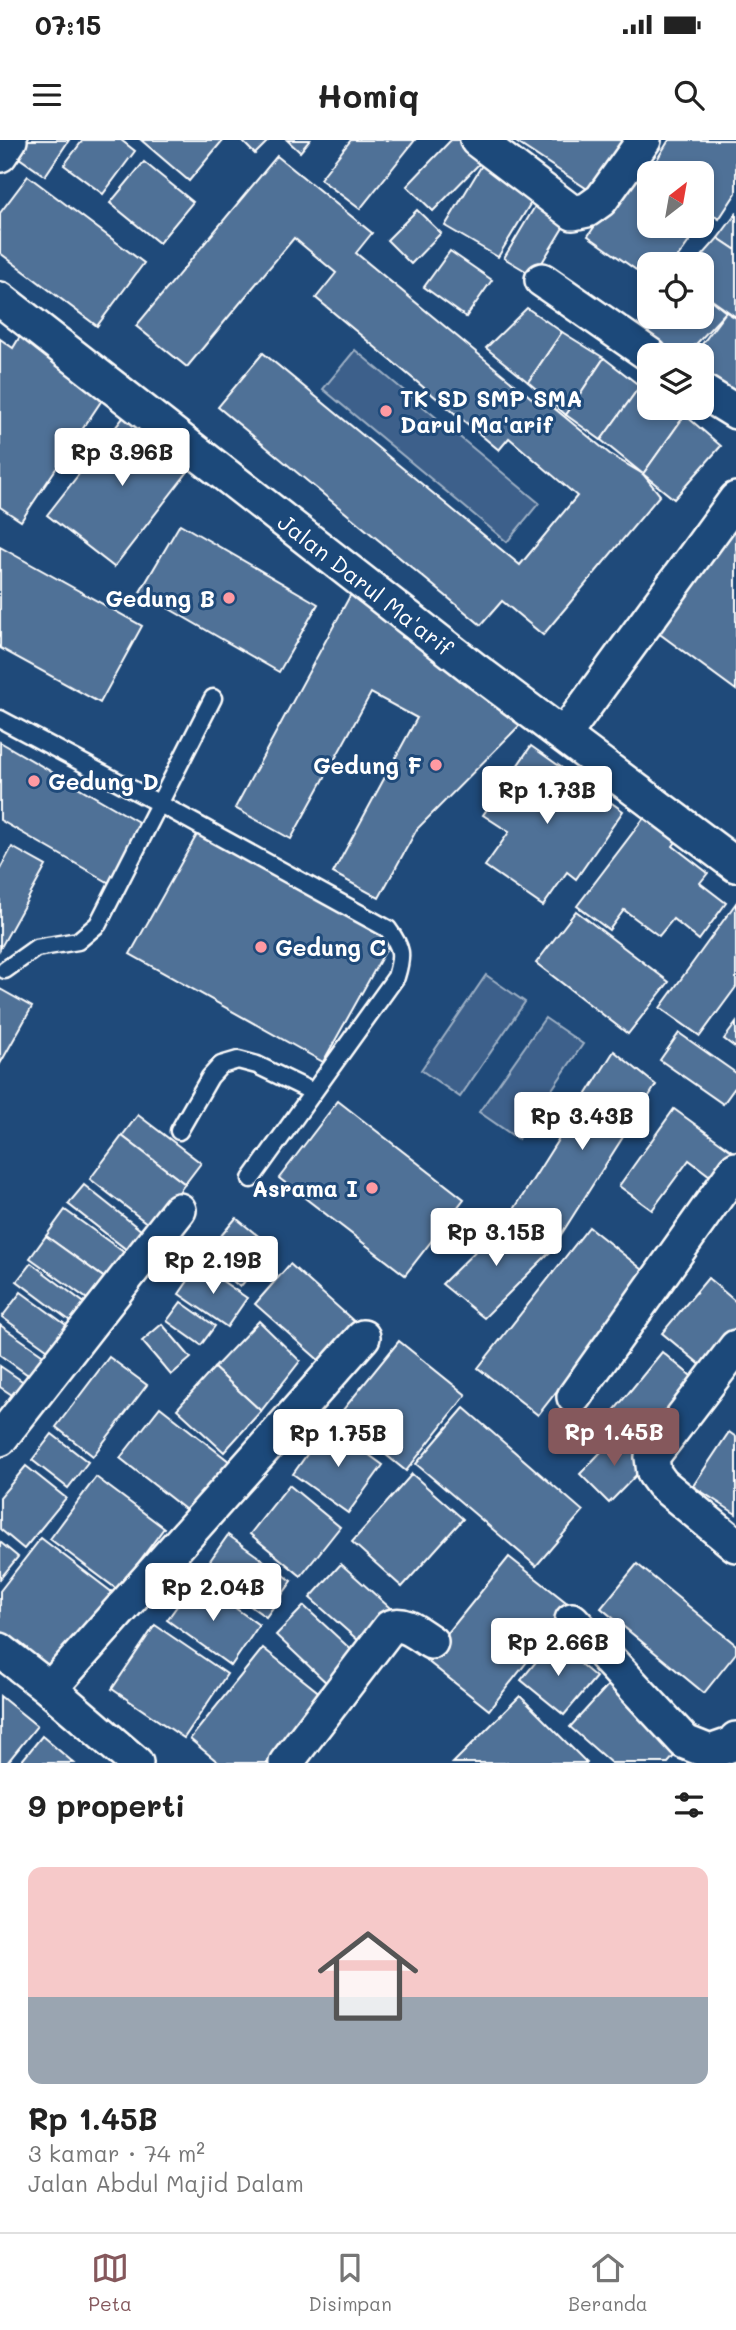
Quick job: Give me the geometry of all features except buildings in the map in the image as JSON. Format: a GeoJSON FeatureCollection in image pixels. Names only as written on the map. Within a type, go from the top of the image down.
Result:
{"type":"FeatureCollection","features":[{"type":"Feature","properties":{"kind":"street"},"geometry":{"type":"LineString","coordinates":[[0,155],[10,140]]}},
{"type":"Feature","properties":{"kind":"street"},"geometry":{"type":"LineString","coordinates":[[477,140],[573,213],[587,210],[601,200],[644,140]]}},
{"type":"Feature","properties":{"kind":"street"},"geometry":{"type":"LineString","coordinates":[[542,280],[637,346]]}},
{"type":"Feature","properties":{"kind":"street","name":"Jalan Darul Ma'arif"},"geometry":{"type":"LineString","coordinates":[[0,299],[310,543],[736,864]]}},
{"type":"Feature","properties":{"kind":"street"},"geometry":{"type":"LineString","coordinates":[[714,398],[736,412]]}},
{"type":"Feature","properties":{"kind":"street"},"geometry":{"type":"LineString","coordinates":[[564,735],[736,499]]}},
{"type":"Feature","properties":{"kind":"street"},"geometry":{"type":"LineString","coordinates":[[574,1397],[736,1170]]}},
{"type":"Feature","properties":{"kind":"street"},"geometry":{"type":"LineString","coordinates":[[0,1439],[178,1210]]}},
{"type":"Feature","properties":{"kind":"street"},"geometry":{"type":"LineString","coordinates":[[50,1689],[363,1337]]}},
{"type":"Feature","properties":{"kind":"street"},"geometry":{"type":"LineString","coordinates":[[736,1347],[652,1457],[654,1472],[662,1484],[736,1545]]}},
{"type":"Feature","properties":{"kind":"street"},"geometry":{"type":"LineString","coordinates":[[572,1620],[685,1742],[710,1752],[733,1744],[736,1739]]}},
{"type":"Feature","properties":{"kind":"street"},"geometry":{"type":"LineString","coordinates":[[286,1763],[390,1627],[398,1624],[406,1626],[431,1642]]}},
{"type":"Feature","properties":{"kind":"street"},"geometry":{"type":"LineString","coordinates":[[0,1650],[136,1763]]}},
{"type":"Feature","properties":{"kind":"lane"},"geometry":{"type":"LineString","coordinates":[[5,970],[36,948],[78,941],[98,924],[213,698]]}},
{"type":"Feature","properties":{"kind":"lane"},"geometry":{"type":"LineString","coordinates":[[0,719],[388,929],[399,944],[401,958],[396,976],[251,1179]]}},
{"type":"Feature","properties":{"kind":"lane"},"geometry":{"type":"LineString","coordinates":[[179,1131],[209,1077],[221,1065],[229,1062],[238,1060],[257,1065],[313,1092]]}},
{"type":"Feature","properties":{"kind":"shaded area"},"geometry":{"type":"Polygon","coordinates":[[[355,350],[539,503],[507,542],[323,389],[355,350]]]}},
{"type":"Feature","properties":{"kind":"shaded area"},"geometry":{"type":"Polygon","coordinates":[[[486,975],[525,1002],[460,1097],[421,1070],[486,975]]]}},
{"type":"Feature","properties":{"kind":"shaded area"},"geometry":{"type":"Polygon","coordinates":[[[545,1018],[583,1044],[518,1139],[479,1112],[545,1018]]]}},
{"type":"Feature","properties":{"kind":"place","name":"TK SD SMP SMA Darul Ma'arif"},"geometry":{"type":"Point","coordinates":[386,411]}},
{"type":"Feature","properties":{"kind":"place","name":"Gedung B"},"geometry":{"type":"Point","coordinates":[229,598]}},
{"type":"Feature","properties":{"kind":"place","name":"Gedung F"},"geometry":{"type":"Point","coordinates":[436,765]}},
{"type":"Feature","properties":{"kind":"place","name":"Gedung D"},"geometry":{"type":"Point","coordinates":[34,781]}},
{"type":"Feature","properties":{"kind":"place","name":"Gedung C"},"geometry":{"type":"Point","coordinates":[261,947]}},
{"type":"Feature","properties":{"kind":"place","name":"Asrama I"},"geometry":{"type":"Point","coordinates":[372,1188]}}]}
